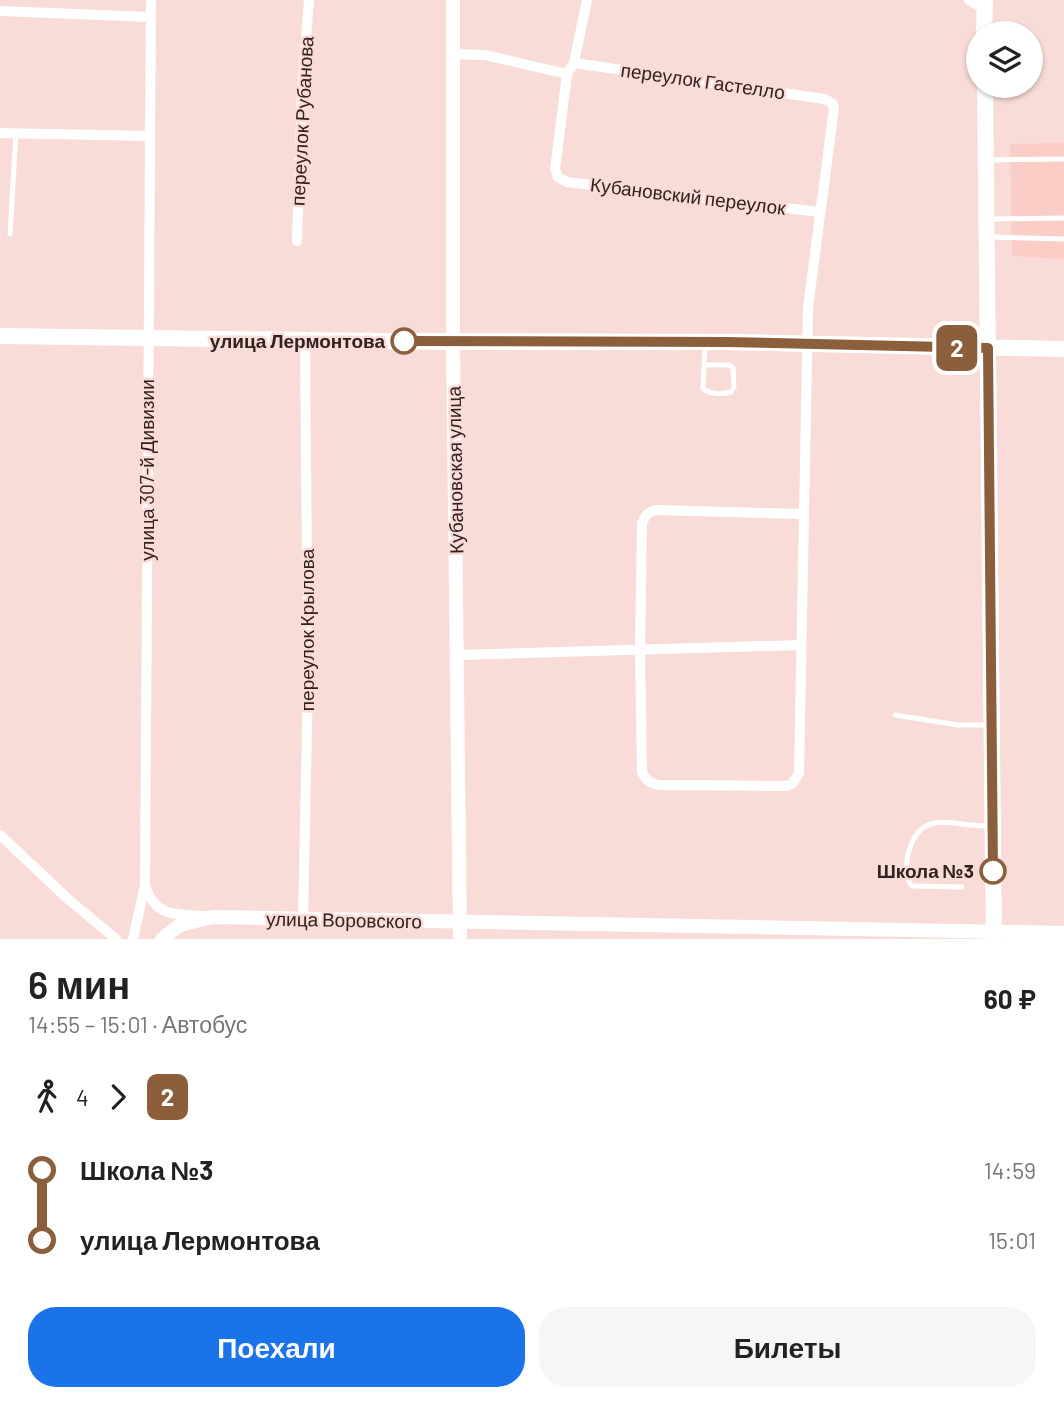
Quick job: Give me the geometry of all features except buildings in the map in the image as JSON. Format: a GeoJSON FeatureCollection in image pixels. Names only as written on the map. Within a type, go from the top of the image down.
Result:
{"type":"FeatureCollection","features":[{"type":"Feature","properties":{"kind":"main road"},"geometry":{"type":"LineString","coordinates":[[985,98],[994,935]]}},
{"type":"Feature","properties":{"kind":"main road"},"geometry":{"type":"LineString","coordinates":[[0,336],[453,342],[705,342],[1064,349]]}},
{"type":"Feature","properties":{"kind":"street","name":"улица 307-й Дивизии"},"geometry":{"type":"LineString","coordinates":[[132,939],[145,885],[151,0]]}},
{"type":"Feature","properties":{"kind":"street","name":"переулок Рубанова"},"geometry":{"type":"LineString","coordinates":[[297,241],[309,0]]}},
{"type":"Feature","properties":{"kind":"street","name":"Кубановская улица"},"geometry":{"type":"LineString","coordinates":[[453,0],[453,342],[460,939]]}},
{"type":"Feature","properties":{"kind":"street"},"geometry":{"type":"LineString","coordinates":[[452,54],[485,55],[567,74],[574,63],[587,0]]}},
{"type":"Feature","properties":{"kind":"street"},"geometry":{"type":"LineString","coordinates":[[969,0],[984,5]]}},
{"type":"Feature","properties":{"kind":"street"},"geometry":{"type":"LineString","coordinates":[[0,11],[150,17]]}},
{"type":"Feature","properties":{"kind":"street","name":"переулок Гастелло"},"geometry":{"type":"LineString","coordinates":[[574,63],[824,99],[832,103],[834,113],[819,212]]}},
{"type":"Feature","properties":{"kind":"street","name":"Кубановский переулок"},"geometry":{"type":"LineString","coordinates":[[567,74],[555,169],[558,177],[567,181],[819,212]]}},
{"type":"Feature","properties":{"kind":"street"},"geometry":{"type":"LineString","coordinates":[[0,133],[150,136]]}},
{"type":"Feature","properties":{"kind":"street"},"geometry":{"type":"LineString","coordinates":[[803,514],[649,512],[642,524],[640,649],[642,772],[645,779],[659,785],[786,786],[792,785],[799,773],[810,285],[819,212]]}},
{"type":"Feature","properties":{"kind":"street","name":"переулок Крылова"},"geometry":{"type":"LineString","coordinates":[[303,919],[308,707],[305,340]]}},
{"type":"Feature","properties":{"kind":"street"},"geometry":{"type":"LineString","coordinates":[[458,655],[801,645]]}},
{"type":"Feature","properties":{"kind":"street"},"geometry":{"type":"LineString","coordinates":[[0,835],[68,899],[116,939]]}},
{"type":"Feature","properties":{"kind":"street","name":"улица Воровского"},"geometry":{"type":"LineString","coordinates":[[145,885],[150,899],[161,910],[212,917],[460,922],[703,933],[1064,933]]}},
{"type":"Feature","properties":{"kind":"street","name":"улица Воровского"},"geometry":{"type":"LineString","coordinates":[[162,939],[180,925],[212,917]]}},
{"type":"Feature","properties":{"kind":"lane"},"geometry":{"type":"LineString","coordinates":[[10,234],[16,133]]}},
{"type":"Feature","properties":{"kind":"lane"},"geometry":{"type":"LineString","coordinates":[[987,160],[1064,159]]}},
{"type":"Feature","properties":{"kind":"lane"},"geometry":{"type":"LineString","coordinates":[[987,219],[1064,218]]}},
{"type":"Feature","properties":{"kind":"lane"},"geometry":{"type":"LineString","coordinates":[[987,237],[1064,239]]}},
{"type":"Feature","properties":{"kind":"lane"},"geometry":{"type":"LineString","coordinates":[[704,365],[729,365],[733,368],[732,392],[705,390],[704,365],[705,342]]}},
{"type":"Feature","properties":{"kind":"lane"},"geometry":{"type":"LineString","coordinates":[[895,715],[958,725],[991,724]]}},
{"type":"Feature","properties":{"kind":"lane"},"geometry":{"type":"LineString","coordinates":[[962,887],[915,887],[909,883],[906,864],[916,833],[932,822],[993,826]]}},
{"type":"Feature","properties":{"kind":"shaded area"},"geometry":{"type":"Polygon","coordinates":[[[1064,143],[1064,259],[1012,256],[1010,144],[1064,143]]]}},
{"type":"Feature","properties":{"kind":"bus line","name":"2"},"geometry":{"type":"LineString","coordinates":[[404,341],[726,342],[988,348],[993,871]]}},
{"type":"Feature","properties":{"kind":"place","name":"улица Лермонтова"},"geometry":{"type":"Point","coordinates":[404,341]}},
{"type":"Feature","properties":{"kind":"place","name":"Школа №3"},"geometry":{"type":"Point","coordinates":[993,871]}}]}
